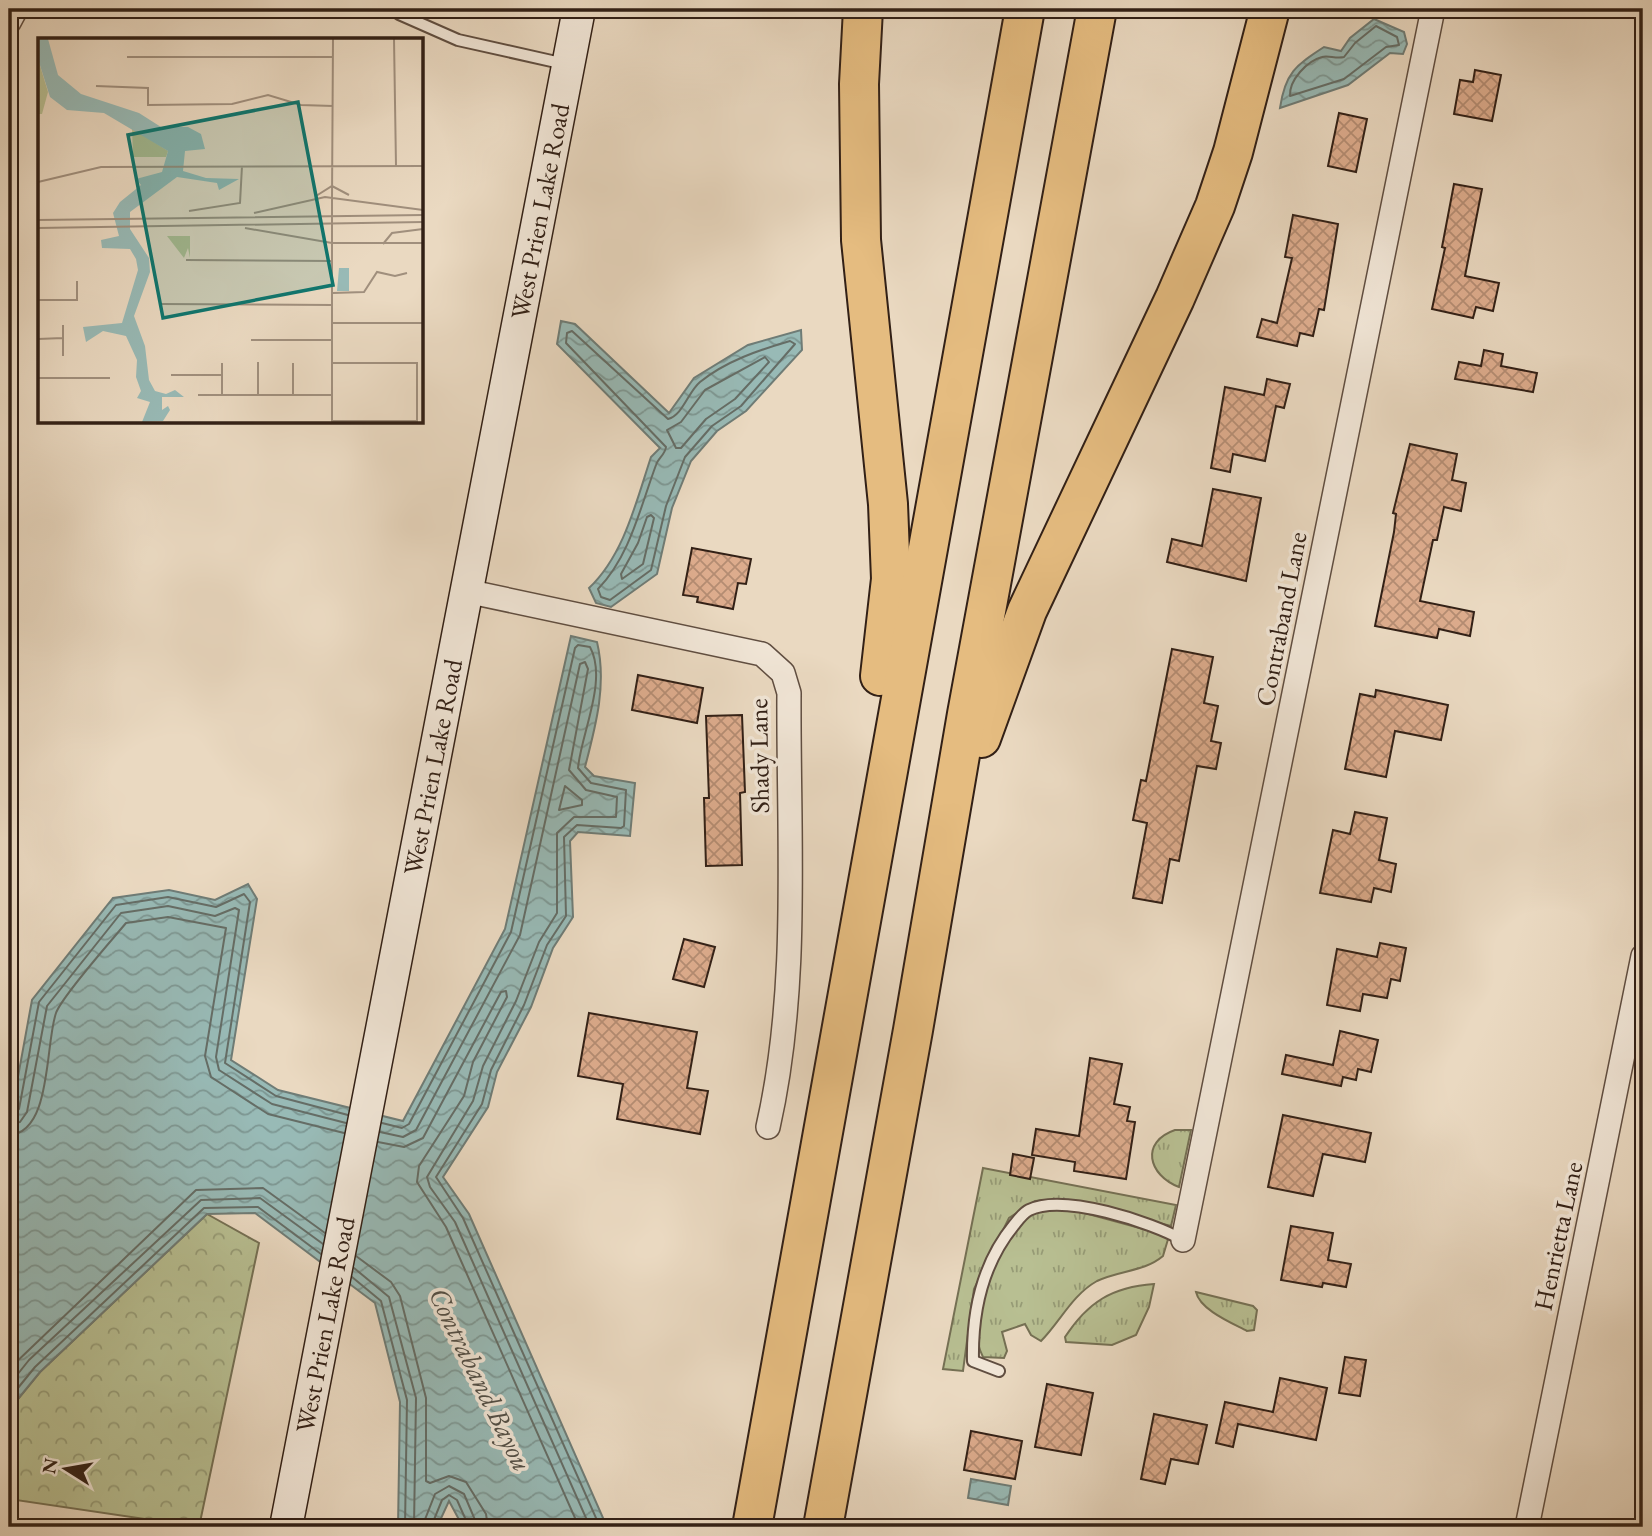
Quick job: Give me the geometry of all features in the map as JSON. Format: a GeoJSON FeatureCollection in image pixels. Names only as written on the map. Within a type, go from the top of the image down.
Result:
{"type":"FeatureCollection","features":[{"type":"Feature","properties":{"kind":"highway"},"geometry":{"type":"LineString","coordinates":[[847,9],[859,122]]}},
{"type":"Feature","properties":{"kind":"highway"},"geometry":{"type":"LineString","coordinates":[[857,945],[891,579],[888,504],[861,240],[859,122],[863,9]]}},
{"type":"Feature","properties":{"kind":"highway"},"geometry":{"type":"LineString","coordinates":[[752,1527],[1025,9]]}},
{"type":"Feature","properties":{"kind":"highway"},"geometry":{"type":"LineString","coordinates":[[940,874],[981,740],[1027,611],[1175,298],[1215,206],[1233,152],[1270,9]]}},
{"type":"Feature","properties":{"kind":"highway"},"geometry":{"type":"LineString","coordinates":[[823,1527],[1096,11]]}},
{"type":"Feature","properties":{"kind":"street"},"geometry":{"type":"LineString","coordinates":[[9,22],[16,9]]}},
{"type":"Feature","properties":{"kind":"street","name":"West Prien Lake Road"},"geometry":{"type":"LineString","coordinates":[[286,1527],[579,9]]}},
{"type":"Feature","properties":{"kind":"street","name":"Contraband Lane"},"geometry":{"type":"LineString","coordinates":[[1183,1240],[1433,9]]}},
{"type":"Feature","properties":{"kind":"street","name":"Shady Lane"},"geometry":{"type":"LineString","coordinates":[[466,591],[762,654],[783,673],[789,693],[788,982],[784,1035],[768,1127]]}},
{"type":"Feature","properties":{"kind":"street","name":"Henrietta Lane"},"geometry":{"type":"LineString","coordinates":[[1527,1527],[1643,956]]}},
{"type":"Feature","properties":{"kind":"lane"},"geometry":{"type":"LineString","coordinates":[[399,14],[458,40],[568,65]]}},
{"type":"Feature","properties":{"kind":"lane"},"geometry":{"type":"LineString","coordinates":[[999,1371],[973,1361],[972,1326],[984,1277],[1006,1236],[1026,1211],[1048,1204],[1069,1205],[1150,1225],[1183,1240]]}},
{"type":"Feature","properties":{"kind":"green space"},"geometry":{"type":"Polygon","coordinates":[[[1175,1130],[1191,1130],[1179,1187],[1160,1175],[1152,1158],[1156,1142],[1175,1130]]]}},
{"type":"Feature","properties":{"kind":"green space"},"geometry":{"type":"Polygon","coordinates":[[[983,1168],[1176,1205],[1171,1226],[1062,1199],[1035,1201],[1009,1218],[974,1289],[963,1371],[943,1369],[983,1168]]]}},
{"type":"Feature","properties":{"kind":"green space"},"geometry":{"type":"Polygon","coordinates":[[[1050,1207],[1081,1212],[1169,1236],[1163,1256],[1148,1265],[1106,1277],[1088,1287],[1073,1301],[1041,1341],[1031,1335],[1025,1324],[1002,1332],[1007,1351],[1004,1358],[983,1357],[976,1322],[979,1303],[993,1265],[1025,1218],[1050,1207]]]}},
{"type":"Feature","properties":{"kind":"green space"},"geometry":{"type":"Polygon","coordinates":[[[207,1214],[259,1243],[199,1527],[9,1499],[9,1410],[40,1372],[207,1214]]]}},
{"type":"Feature","properties":{"kind":"green space"},"geometry":{"type":"Polygon","coordinates":[[[1154,1284],[1149,1307],[1136,1335],[1112,1345],[1066,1342],[1065,1337],[1083,1314],[1102,1298],[1126,1289],[1154,1284]]]}},
{"type":"Feature","properties":{"kind":"green space"},"geometry":{"type":"Polygon","coordinates":[[[1196,1292],[1253,1306],[1257,1310],[1254,1330],[1247,1331],[1217,1315],[1204,1305],[1196,1292]]]}},
{"type":"Feature","properties":{"kind":"water"},"geometry":{"type":"Polygon","coordinates":[[[1374,19],[1404,32],[1407,44],[1403,54],[1390,53],[1348,85],[1280,108],[1285,86],[1299,65],[1324,47],[1341,51],[1350,38],[1374,19]]]}},
{"type":"Feature","properties":{"kind":"water"},"geometry":{"type":"Polygon","coordinates":[[[561,321],[575,324],[669,413],[694,378],[748,345],[801,330],[802,350],[746,411],[717,431],[691,461],[672,508],[657,574],[611,607],[596,603],[589,588],[601,575],[620,544],[651,457],[660,448],[557,344],[561,321]]]}},
{"type":"Feature","properties":{"kind":"water","name":"Contraband Bayou"},"geometry":{"type":"Polygon","coordinates":[[[571,636],[597,642],[600,658],[599,704],[585,767],[594,776],[635,783],[630,836],[578,832],[570,841],[573,917],[553,948],[531,1007],[497,1072],[488,1107],[443,1177],[469,1214],[607,1527],[463,1527],[449,1501],[437,1527],[398,1527],[400,1402],[375,1303],[255,1213],[207,1214],[40,1372],[9,1410],[9,1126],[32,1000],[113,898],[169,890],[215,900],[248,884],[257,899],[231,1060],[278,1090],[403,1121],[505,929],[571,636]]]}},
{"type":"Feature","properties":{"kind":"water"},"geometry":{"type":"Polygon","coordinates":[[[971,1479],[1011,1486],[1008,1505],[968,1498],[971,1479]]]}},
{"type":"Feature","properties":{"kind":"building"},"geometry":{"type":"Polygon","coordinates":[[[1475,70],[1501,75],[1492,121],[1454,114],[1460,80],[1473,82],[1475,70]]]}},
{"type":"Feature","properties":{"kind":"building"},"geometry":{"type":"Polygon","coordinates":[[[1339,113],[1367,119],[1356,172],[1328,166],[1339,113]]]}},
{"type":"Feature","properties":{"kind":"building"},"geometry":{"type":"Polygon","coordinates":[[[1454,184],[1482,189],[1465,276],[1499,283],[1493,311],[1476,307],[1473,318],[1432,309],[1445,248],[1442,247],[1454,184]]]}},
{"type":"Feature","properties":{"kind":"building"},"geometry":{"type":"Polygon","coordinates":[[[1293,215],[1338,224],[1324,310],[1319,309],[1313,336],[1300,333],[1297,346],[1257,337],[1262,319],[1277,323],[1292,258],[1285,257],[1293,215]]]}},
{"type":"Feature","properties":{"kind":"building"},"geometry":{"type":"Polygon","coordinates":[[[1484,350],[1503,354],[1501,366],[1537,373],[1533,392],[1455,379],[1459,362],[1481,366],[1484,350]]]}},
{"type":"Feature","properties":{"kind":"building"},"geometry":{"type":"Polygon","coordinates":[[[1267,379],[1290,384],[1284,408],[1276,406],[1265,461],[1233,454],[1230,472],[1211,468],[1225,387],[1264,395],[1267,379]]]}},
{"type":"Feature","properties":{"kind":"building"},"geometry":{"type":"Polygon","coordinates":[[[1410,444],[1457,454],[1452,480],[1466,483],[1461,511],[1444,507],[1437,540],[1433,540],[1420,601],[1474,612],[1470,636],[1439,629],[1437,638],[1375,626],[1394,532],[1396,514],[1393,513],[1410,444]]]}},
{"type":"Feature","properties":{"kind":"building"},"geometry":{"type":"Polygon","coordinates":[[[1213,489],[1261,498],[1246,581],[1167,562],[1172,539],[1202,546],[1213,489]]]}},
{"type":"Feature","properties":{"kind":"building"},"geometry":{"type":"Polygon","coordinates":[[[692,548],[751,559],[746,584],[738,583],[733,609],[697,602],[698,597],[683,595],[692,548]]]}},
{"type":"Feature","properties":{"kind":"building"},"geometry":{"type":"Polygon","coordinates":[[[1172,649],[1213,657],[1204,703],[1218,706],[1211,741],[1221,743],[1216,769],[1197,766],[1179,861],[1170,859],[1162,903],[1133,898],[1147,823],[1133,820],[1141,780],[1146,781],[1172,649]]]}},
{"type":"Feature","properties":{"kind":"building"},"geometry":{"type":"Polygon","coordinates":[[[638,675],[703,688],[697,723],[632,710],[638,675]]]}},
{"type":"Feature","properties":{"kind":"building"},"geometry":{"type":"Polygon","coordinates":[[[1376,690],[1448,705],[1441,740],[1395,731],[1386,777],[1345,769],[1360,694],[1375,697],[1376,690]]]}},
{"type":"Feature","properties":{"kind":"building"},"geometry":{"type":"Polygon","coordinates":[[[742,715],[745,792],[740,793],[742,865],[706,866],[704,798],[709,798],[706,716],[742,715]]]}},
{"type":"Feature","properties":{"kind":"building"},"geometry":{"type":"Polygon","coordinates":[[[1355,812],[1387,818],[1379,860],[1396,864],[1391,892],[1374,888],[1371,902],[1320,893],[1333,830],[1350,834],[1355,812]]]}},
{"type":"Feature","properties":{"kind":"building"},"geometry":{"type":"Polygon","coordinates":[[[684,939],[715,947],[704,987],[673,979],[684,939]]]}},
{"type":"Feature","properties":{"kind":"building"},"geometry":{"type":"Polygon","coordinates":[[[1380,943],[1406,948],[1400,981],[1391,979],[1387,998],[1363,994],[1360,1011],[1327,1005],[1337,949],[1377,957],[1380,943]]]}},
{"type":"Feature","properties":{"kind":"building"},"geometry":{"type":"Polygon","coordinates":[[[589,1013],[697,1032],[687,1088],[708,1091],[700,1134],[617,1119],[623,1084],[578,1076],[589,1013]]]}},
{"type":"Feature","properties":{"kind":"building"},"geometry":{"type":"Polygon","coordinates":[[[1340,1031],[1378,1040],[1371,1072],[1358,1069],[1356,1080],[1343,1077],[1341,1086],[1282,1074],[1286,1055],[1333,1065],[1340,1031]]]}},
{"type":"Feature","properties":{"kind":"building"},"geometry":{"type":"Polygon","coordinates":[[[1090,1058],[1122,1064],[1114,1104],[1130,1107],[1127,1121],[1135,1122],[1126,1179],[1074,1171],[1075,1162],[1032,1155],[1036,1129],[1079,1136],[1090,1058]]]}},
{"type":"Feature","properties":{"kind":"building"},"geometry":{"type":"Polygon","coordinates":[[[1283,1115],[1371,1133],[1365,1162],[1323,1154],[1313,1196],[1268,1187],[1283,1115]]]}},
{"type":"Feature","properties":{"kind":"building"},"geometry":{"type":"Polygon","coordinates":[[[1013,1154],[1034,1158],[1030,1179],[1010,1175],[1013,1154]]]}},
{"type":"Feature","properties":{"kind":"building"},"geometry":{"type":"Polygon","coordinates":[[[1291,1226],[1333,1233],[1328,1260],[1351,1264],[1346,1287],[1323,1283],[1322,1287],[1281,1280],[1291,1226]]]}},
{"type":"Feature","properties":{"kind":"building"},"geometry":{"type":"Polygon","coordinates":[[[1345,1357],[1366,1360],[1360,1396],[1339,1393],[1345,1357]]]}},
{"type":"Feature","properties":{"kind":"building"},"geometry":{"type":"Polygon","coordinates":[[[1280,1378],[1327,1388],[1316,1440],[1238,1424],[1233,1447],[1216,1443],[1225,1402],[1273,1412],[1280,1378]]]}},
{"type":"Feature","properties":{"kind":"building"},"geometry":{"type":"Polygon","coordinates":[[[1047,1384],[1093,1393],[1081,1455],[1035,1447],[1047,1384]]]}},
{"type":"Feature","properties":{"kind":"building"},"geometry":{"type":"Polygon","coordinates":[[[1154,1414],[1207,1425],[1198,1464],[1171,1459],[1165,1484],[1141,1479],[1154,1414]]]}},
{"type":"Feature","properties":{"kind":"building"},"geometry":{"type":"Polygon","coordinates":[[[971,1431],[1022,1441],[1015,1479],[964,1470],[971,1431]]]}}]}
